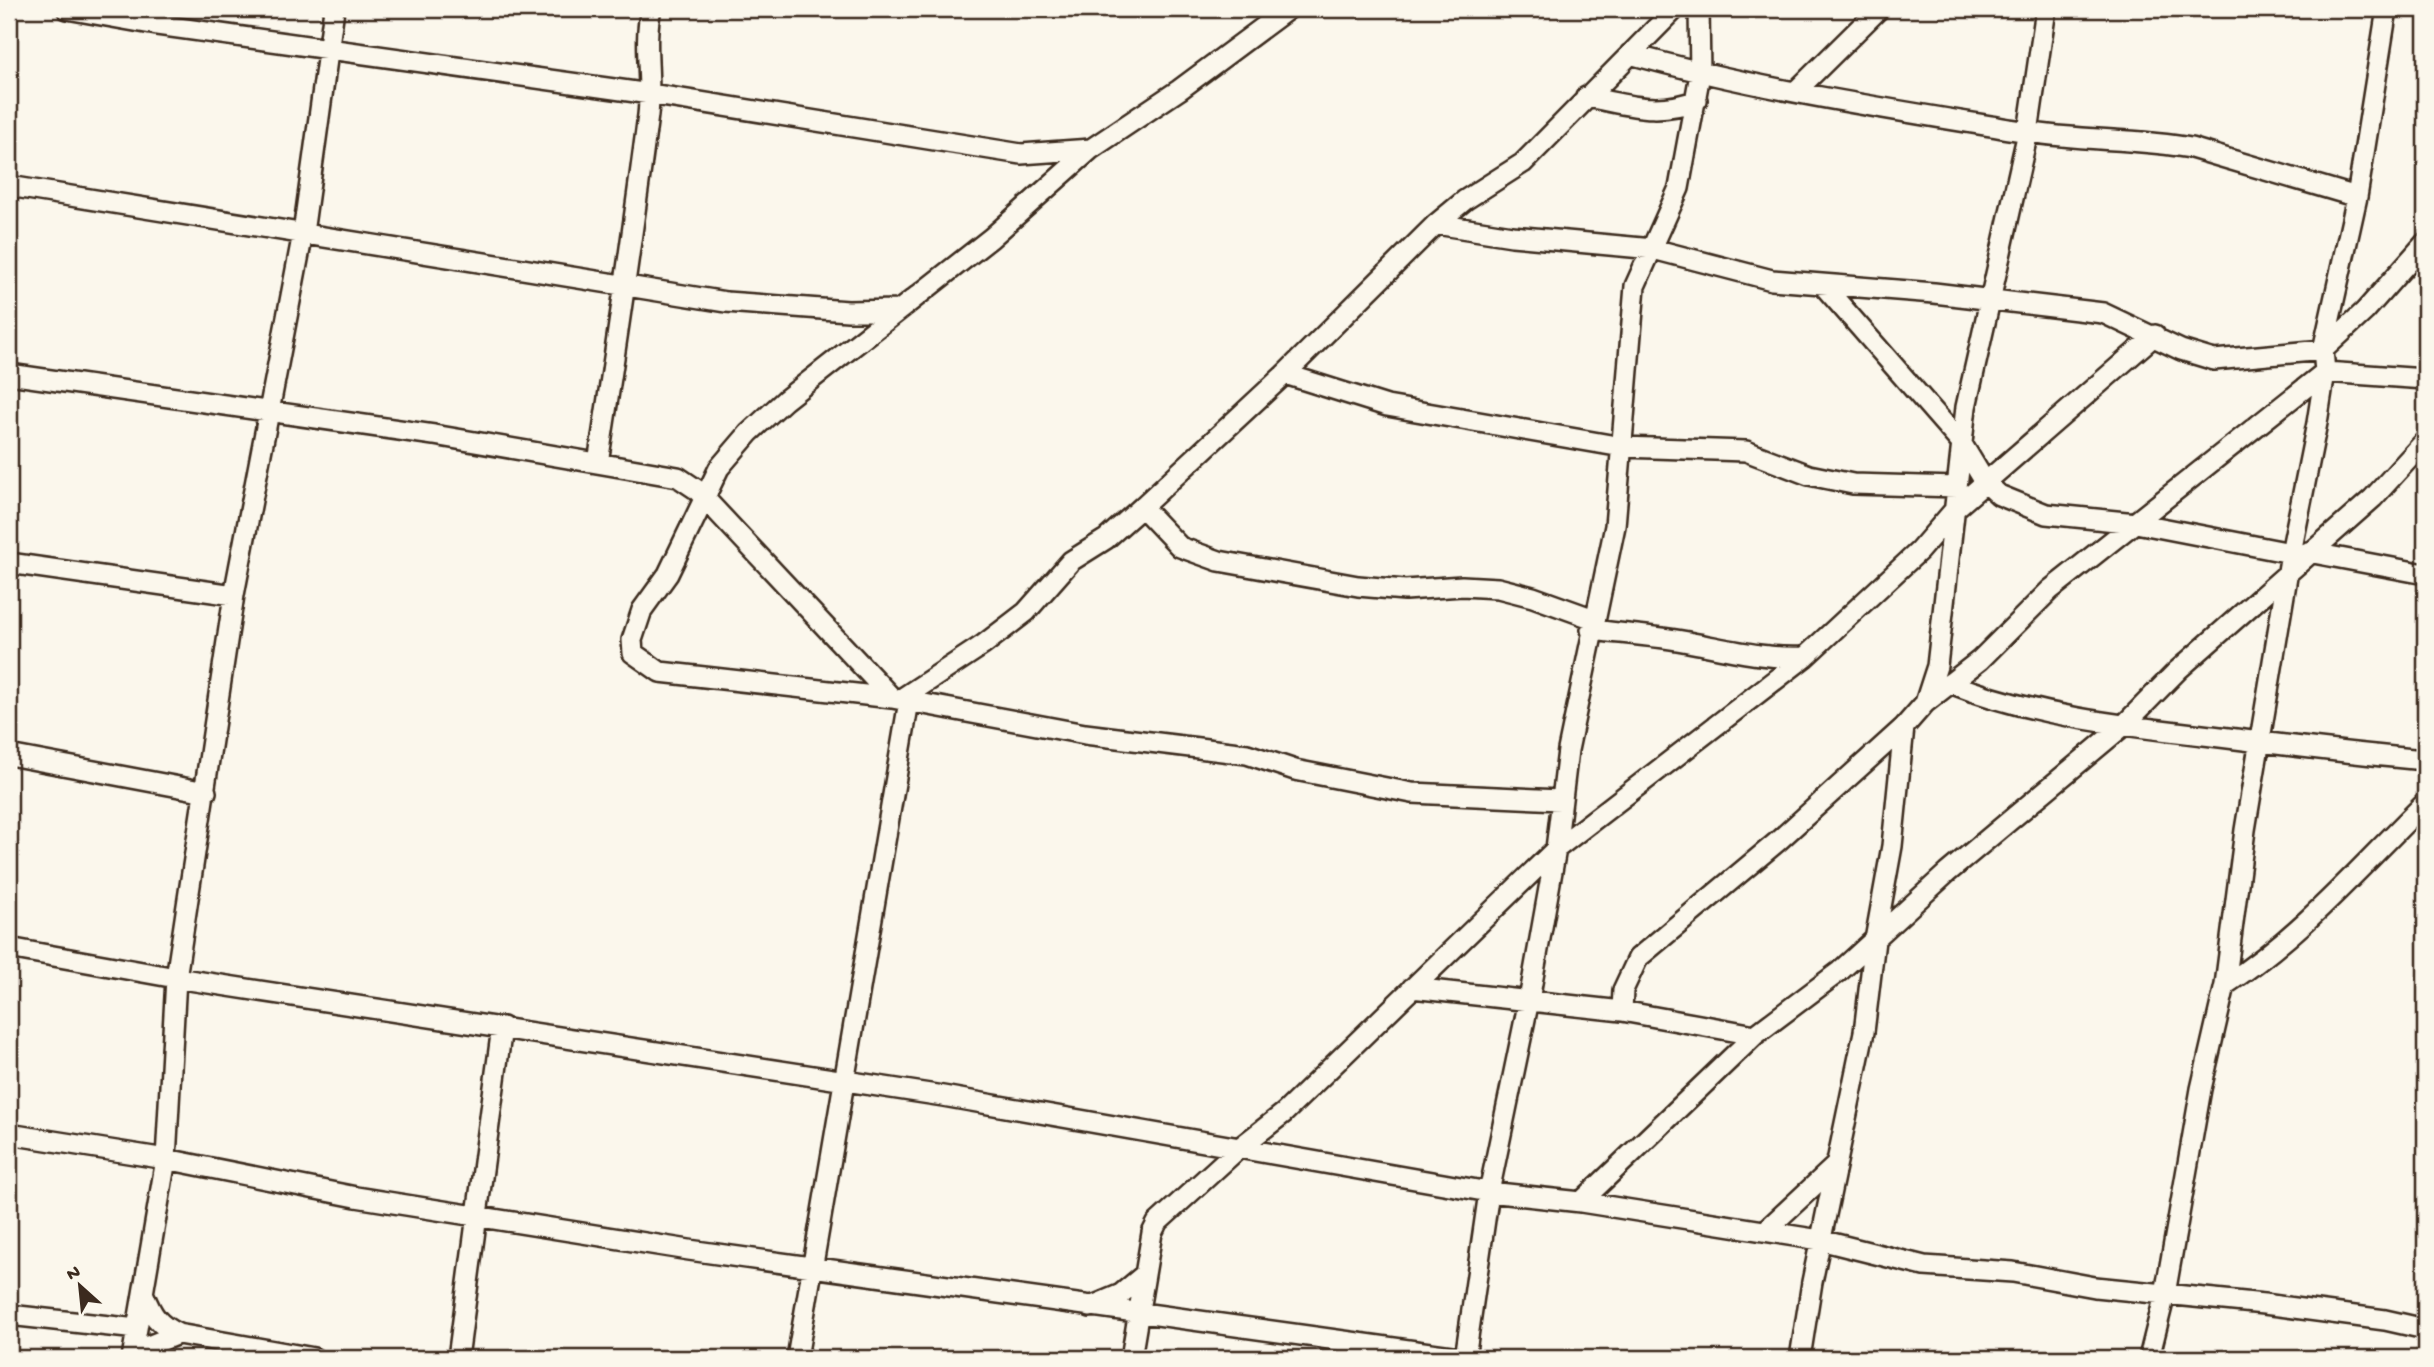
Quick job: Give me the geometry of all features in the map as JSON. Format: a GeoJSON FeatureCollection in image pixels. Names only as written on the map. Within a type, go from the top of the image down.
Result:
{"type":"FeatureCollection","features":[{"type":"Feature","properties":{"kind":"street"},"geometry":{"type":"LineString","coordinates":[[67,9],[328,50],[650,94],[1021,154],[1091,149]]}},
{"type":"Feature","properties":{"kind":"street"},"geometry":{"type":"LineString","coordinates":[[133,1358],[166,1159],[176,978],[234,595],[303,233],[334,9]]}},
{"type":"Feature","properties":{"kind":"street"},"geometry":{"type":"LineString","coordinates":[[598,463],[650,94],[648,22],[651,9]]}},
{"type":"Feature","properties":{"kind":"street"},"geometry":{"type":"LineString","coordinates":[[1288,9],[1179,90],[1091,149],[991,238],[772,411],[719,468],[706,500],[668,574],[642,610],[632,640],[633,653],[660,672],[900,699],[1084,734],[1247,754],[1296,770],[1412,793],[1560,800]]}},
{"type":"Feature","properties":{"kind":"street"},"geometry":{"type":"LineString","coordinates":[[797,1358],[843,1081],[900,699],[1007,628],[1071,561],[1106,539],[1285,374],[1436,224],[1465,200],[1523,163],[1675,9]]}},
{"type":"Feature","properties":{"kind":"street"},"geometry":{"type":"LineString","coordinates":[[9,1134],[166,1159],[355,1197],[480,1214],[811,1268],[1465,1358],[1489,1192],[1529,1000],[1556,849],[1560,800],[1593,624],[1615,526],[1635,286],[1679,188],[1700,74],[1699,9]]}},
{"type":"Feature","properties":{"kind":"street"},"geometry":{"type":"LineString","coordinates":[[1797,90],[1879,9]]}},
{"type":"Feature","properties":{"kind":"street"},"geometry":{"type":"LineString","coordinates":[[1925,703],[1937,666],[1966,407],[2028,132],[2046,9]]}},
{"type":"Feature","properties":{"kind":"street"},"geometry":{"type":"LineString","coordinates":[[1581,1202],[1755,1035],[1840,971],[1947,873],[2123,726],[2178,670],[2287,573],[2299,552],[2325,372],[2323,350],[2357,197],[2387,9]]}},
{"type":"Feature","properties":{"kind":"street"},"geometry":{"type":"LineString","coordinates":[[1630,54],[1700,74],[1797,90],[1914,115],[1979,122],[2028,132],[2165,143],[2192,148],[2297,182],[2357,197]]}},
{"type":"Feature","properties":{"kind":"street"},"geometry":{"type":"LineString","coordinates":[[1586,97],[1656,110],[1674,109],[1697,100]]}},
{"type":"Feature","properties":{"kind":"street"},"geometry":{"type":"LineString","coordinates":[[9,186],[726,303],[836,310],[897,310]]}},
{"type":"Feature","properties":{"kind":"street"},"geometry":{"type":"LineString","coordinates":[[1436,224],[1512,236],[1653,249],[1726,270],[1823,285],[1989,299],[2103,313],[2181,349],[2214,360],[2323,350],[2365,311],[2425,243]]}},
{"type":"Feature","properties":{"kind":"street"},"geometry":{"type":"LineString","coordinates":[[1823,285],[1962,444],[1985,482],[1998,495],[2046,514],[2136,523],[2425,574]]}},
{"type":"Feature","properties":{"kind":"street"},"geometry":{"type":"LineString","coordinates":[[1130,1358],[1152,1233],[1157,1223],[1238,1149],[1284,1113],[1556,849],[1805,657],[1919,551],[1956,508],[2155,335]]}},
{"type":"Feature","properties":{"kind":"street"},"geometry":{"type":"LineString","coordinates":[[1622,1011],[1623,990],[1638,958],[1777,842],[1904,727],[1925,703],[1980,660],[2050,590],[2325,372],[2425,379]]}},
{"type":"Feature","properties":{"kind":"street"},"geometry":{"type":"LineString","coordinates":[[9,374],[268,414],[434,435],[678,477],[688,482],[900,699]]}},
{"type":"Feature","properties":{"kind":"street"},"geometry":{"type":"LineString","coordinates":[[1285,374],[1387,406],[1622,447],[1746,451],[1809,475],[1853,484],[1957,487]]}},
{"type":"Feature","properties":{"kind":"street"},"geometry":{"type":"LineString","coordinates":[[2299,552],[2373,498],[2425,441]]}},
{"type":"Feature","properties":{"kind":"street"},"geometry":{"type":"LineString","coordinates":[[678,477],[719,468]]}},
{"type":"Feature","properties":{"kind":"street"},"geometry":{"type":"LineString","coordinates":[[1142,507],[1180,547],[1219,561],[1358,586],[1405,590],[1462,586],[1498,588],[1533,597],[1593,624],[1779,659],[1805,657]]}},
{"type":"Feature","properties":{"kind":"street"},"geometry":{"type":"LineString","coordinates":[[9,563],[234,595]]}},
{"type":"Feature","properties":{"kind":"street"},"geometry":{"type":"LineString","coordinates":[[2149,1358],[2165,1294],[2201,1089],[2225,985],[2287,573]]}},
{"type":"Feature","properties":{"kind":"street"},"geometry":{"type":"LineString","coordinates":[[1950,683],[1996,701],[2123,726],[2338,753],[2425,760]]}},
{"type":"Feature","properties":{"kind":"street"},"geometry":{"type":"LineString","coordinates":[[1800,1358],[1820,1240],[1864,1032],[1875,940],[1892,846],[1904,727]]}},
{"type":"Feature","properties":{"kind":"street"},"geometry":{"type":"LineString","coordinates":[[9,755],[206,792]]}},
{"type":"Feature","properties":{"kind":"street"},"geometry":{"type":"LineString","coordinates":[[2225,985],[2267,958],[2308,922],[2425,803]]}},
{"type":"Feature","properties":{"kind":"street"},"geometry":{"type":"LineString","coordinates":[[9,948],[176,978],[843,1081],[1489,1192],[1581,1202],[1820,1240],[1924,1266],[2012,1272],[2095,1287],[2385,1320],[2425,1329]]}},
{"type":"Feature","properties":{"kind":"street"},"geometry":{"type":"LineString","coordinates":[[1412,989],[1622,1011],[1755,1035]]}},
{"type":"Feature","properties":{"kind":"street"},"geometry":{"type":"LineString","coordinates":[[458,1358],[480,1214],[502,1027]]}},
{"type":"Feature","properties":{"kind":"street"},"geometry":{"type":"LineString","coordinates":[[1765,1231],[1836,1165]]}},
{"type":"Feature","properties":{"kind":"street"},"geometry":{"type":"LineString","coordinates":[[1089,1308],[1121,1294],[1145,1274]]}},
{"type":"Feature","properties":{"kind":"street"},"geometry":{"type":"LineString","coordinates":[[144,1296],[152,1315],[162,1326],[178,1334],[314,1358]]}},
{"type":"Feature","properties":{"kind":"street"},"geometry":{"type":"LineString","coordinates":[[9,1315],[136,1329]]}},
{"type":"Feature","properties":{"kind":"street"},"geometry":{"type":"LineString","coordinates":[[133,1358],[148,1346],[178,1334]]}}]}
